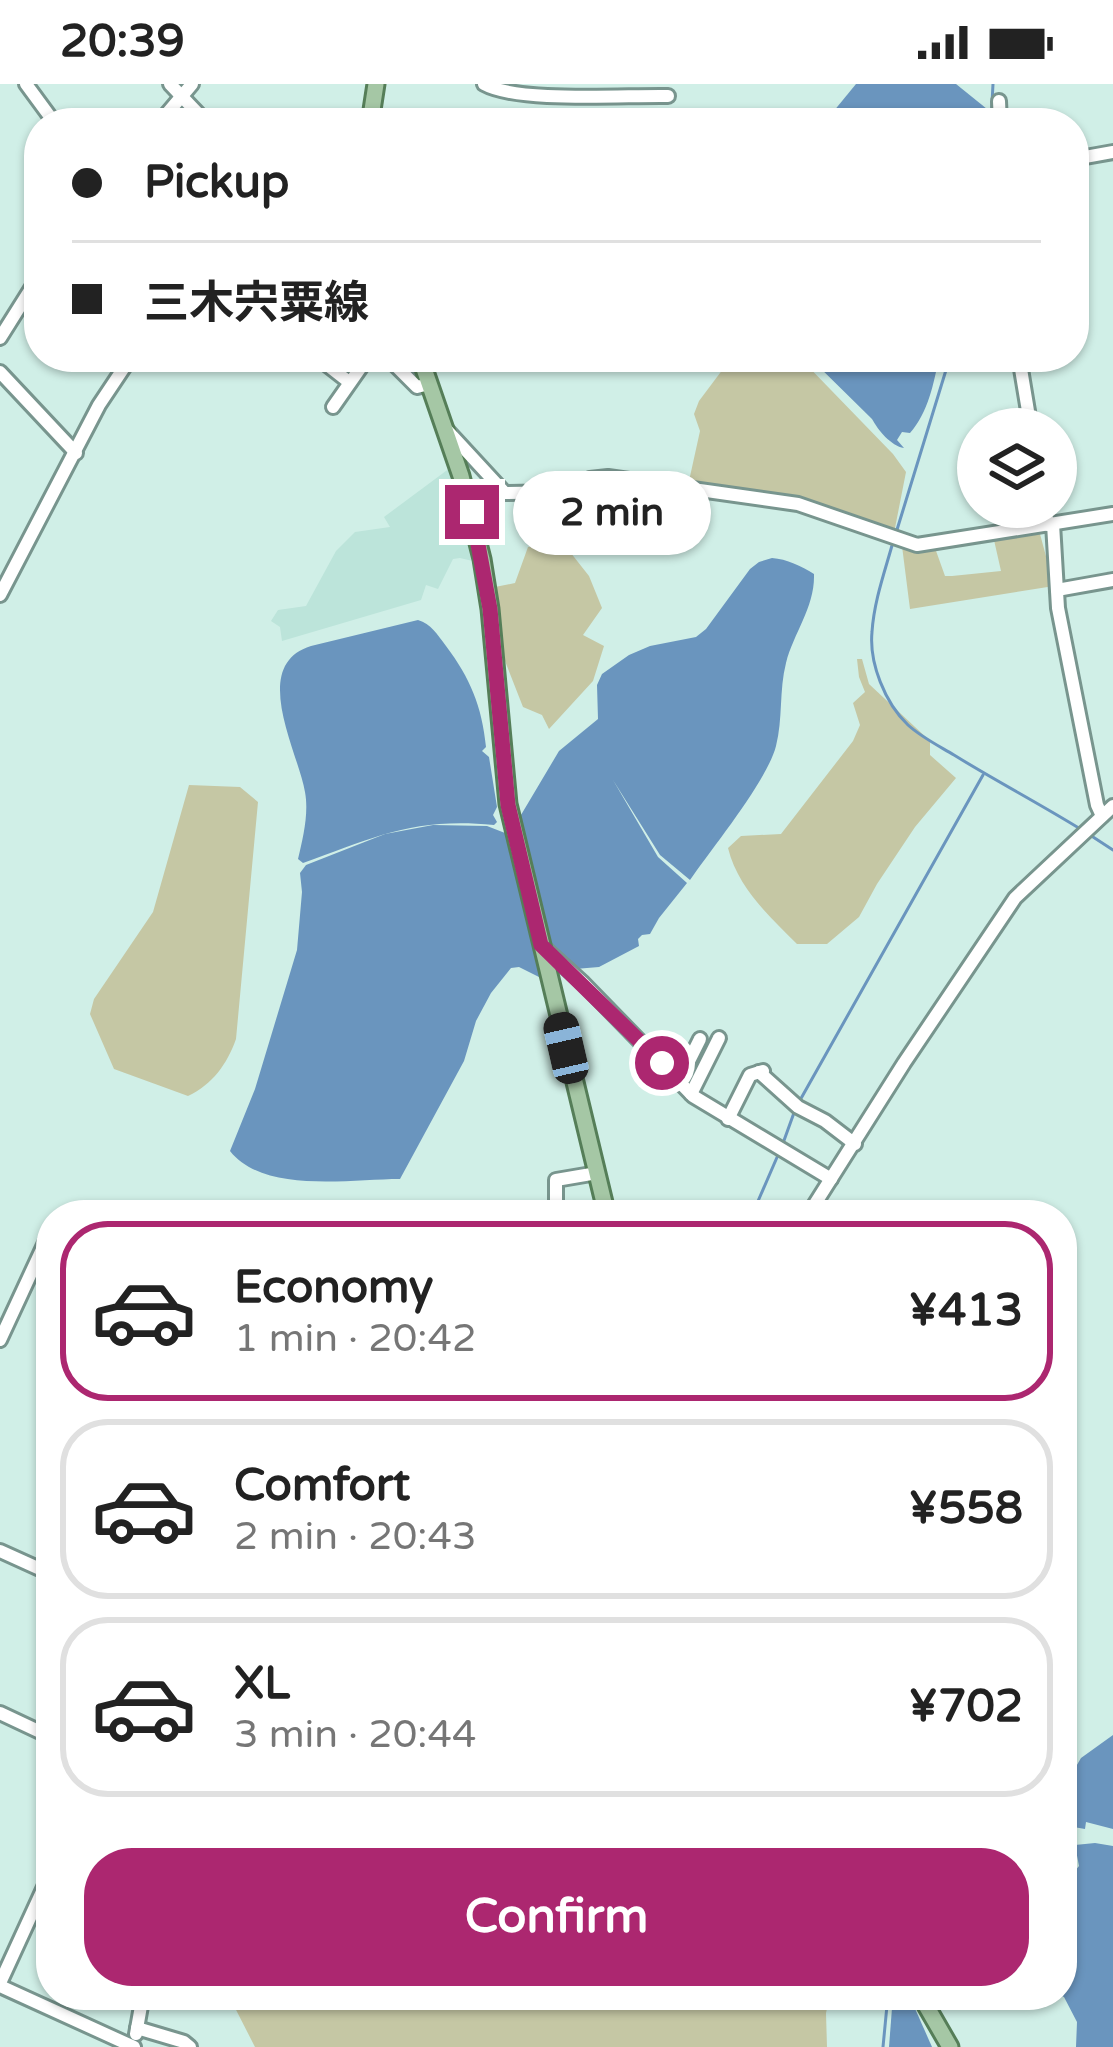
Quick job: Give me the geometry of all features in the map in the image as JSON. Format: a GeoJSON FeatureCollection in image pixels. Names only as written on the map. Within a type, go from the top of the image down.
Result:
{"type":"FeatureCollection","features":[{"type":"Feature","properties":{"kind":"main road"},"geometry":{"type":"LineString","coordinates":[[425,372],[461,476],[482,559],[508,805],[604,1200]]}},
{"type":"Feature","properties":{"kind":"main road"},"geometry":{"type":"LineString","coordinates":[[929,2010],[950,2047]]}},
{"type":"Feature","properties":{"kind":"street"},"geometry":{"type":"LineString","coordinates":[[170,84],[193,108]]}},
{"type":"Feature","properties":{"kind":"street"},"geometry":{"type":"LineString","coordinates":[[172,108],[192,84]]}},
{"type":"Feature","properties":{"kind":"street"},"geometry":{"type":"LineString","coordinates":[[484,84],[495,91],[523,95],[668,96]]}},
{"type":"Feature","properties":{"kind":"street"},"geometry":{"type":"LineString","coordinates":[[999,101],[999,108]]}},
{"type":"Feature","properties":{"kind":"street"},"geometry":{"type":"LineString","coordinates":[[0,338],[5,314]]}},
{"type":"Feature","properties":{"kind":"street"},"geometry":{"type":"LineString","coordinates":[[0,372],[76,453]]}},
{"type":"Feature","properties":{"kind":"street"},"geometry":{"type":"LineString","coordinates":[[0,595],[121,372]]}},
{"type":"Feature","properties":{"kind":"street"},"geometry":{"type":"LineString","coordinates":[[336,372],[349,382]]}},
{"type":"Feature","properties":{"kind":"street"},"geometry":{"type":"LineString","coordinates":[[333,407],[357,372]]}},
{"type":"Feature","properties":{"kind":"street"},"geometry":{"type":"LineString","coordinates":[[402,372],[417,387],[429,385]]}},
{"type":"Feature","properties":{"kind":"street"},"geometry":{"type":"LineString","coordinates":[[1022,372],[1028,408]]}},
{"type":"Feature","properties":{"kind":"street"},"geometry":{"type":"LineString","coordinates":[[445,429],[505,493],[561,491],[608,477],[798,504],[916,545],[1028,528]]}},
{"type":"Feature","properties":{"kind":"street"},"geometry":{"type":"LineString","coordinates":[[1077,520],[1113,514]]}},
{"type":"Feature","properties":{"kind":"street"},"geometry":{"type":"LineString","coordinates":[[818,1200],[1015,898],[1108,811],[1096,805],[1057,590],[1051,528]]}},
{"type":"Feature","properties":{"kind":"street"},"geometry":{"type":"LineString","coordinates":[[1057,590],[1113,580]]}},
{"type":"Feature","properties":{"kind":"street"},"geometry":{"type":"LineString","coordinates":[[541,945],[691,1094],[831,1179]]}},
{"type":"Feature","properties":{"kind":"street"},"geometry":{"type":"LineString","coordinates":[[691,1094],[719,1038]]}},
{"type":"Feature","properties":{"kind":"street"},"geometry":{"type":"LineString","coordinates":[[679,1081],[700,1040]]}},
{"type":"Feature","properties":{"kind":"street"},"geometry":{"type":"LineString","coordinates":[[728,1119],[750,1075],[762,1072],[798,1107],[855,1144]]}},
{"type":"Feature","properties":{"kind":"street"},"geometry":{"type":"LineString","coordinates":[[556,1200],[556,1180],[597,1173]]}},
{"type":"Feature","properties":{"kind":"street"},"geometry":{"type":"LineString","coordinates":[[0,1340],[36,1262]]}},
{"type":"Feature","properties":{"kind":"street"},"geometry":{"type":"LineString","coordinates":[[0,1551],[36,1567]]}},
{"type":"Feature","properties":{"kind":"street"},"geometry":{"type":"LineString","coordinates":[[0,1713],[36,1730]]}},
{"type":"Feature","properties":{"kind":"street"},"geometry":{"type":"LineString","coordinates":[[36,1905],[0,1985],[36,2002]]}},
{"type":"Feature","properties":{"kind":"street"},"geometry":{"type":"LineString","coordinates":[[54,2010],[134,2047],[140,2010]]}},
{"type":"Feature","properties":{"kind":"street"},"geometry":{"type":"LineString","coordinates":[[137,2028],[190,2047]]}},
{"type":"Feature","properties":{"kind":"shaded area"},"geometry":{"type":"Polygon","coordinates":[[[721,372],[814,372],[906,472],[894,533],[807,499],[689,481],[700,431],[694,414],[721,372]]]}},
{"type":"Feature","properties":{"kind":"shaded area"},"geometry":{"type":"Polygon","coordinates":[[[454,465],[477,562],[453,559],[438,589],[426,585],[421,600],[282,641],[280,627],[271,621],[278,610],[306,606],[336,551],[355,532],[390,527],[384,517],[454,465]]]}},
{"type":"Feature","properties":{"kind":"shaded area"},"geometry":{"type":"Polygon","coordinates":[[[1040,534],[1054,586],[910,609],[902,546],[935,548],[945,576],[952,576],[1001,571],[994,540],[1040,534]]]}},
{"type":"Feature","properties":{"kind":"shaded area"},"geometry":{"type":"Polygon","coordinates":[[[563,543],[589,576],[602,608],[583,635],[604,646],[593,681],[549,729],[542,715],[523,707],[505,661],[495,587],[515,583],[528,547],[563,543]]]}},
{"type":"Feature","properties":{"kind":"shaded area"},"geometry":{"type":"Polygon","coordinates":[[[857,659],[862,659],[869,684],[930,741],[930,755],[956,778],[915,827],[859,917],[827,944],[797,944],[747,889],[728,848],[741,836],[781,834],[853,741],[860,725],[853,703],[865,692],[857,659]]]}},
{"type":"Feature","properties":{"kind":"shaded area"},"geometry":{"type":"Polygon","coordinates":[[[189,785],[240,787],[258,802],[236,1039],[218,1072],[188,1096],[114,1069],[90,1014],[94,999],[153,912],[189,785]]]}},
{"type":"Feature","properties":{"kind":"shaded area"},"geometry":{"type":"Polygon","coordinates":[[[236,2010],[827,2010],[827,2047],[255,2047],[236,2010]]]}},
{"type":"Feature","properties":{"kind":"water"},"geometry":{"type":"Polygon","coordinates":[[[856,84],[956,84],[986,108],[836,108],[856,84]]]}},
{"type":"Feature","properties":{"kind":"water"},"geometry":{"type":"Polygon","coordinates":[[[824,372],[936,372],[921,416],[910,433],[902,432],[897,440],[904,448],[885,437],[824,372]]]}},
{"type":"Feature","properties":{"kind":"water"},"geometry":{"type":"Polygon","coordinates":[[[772,558],[814,574],[811,597],[786,663],[771,760],[690,880],[660,855],[613,780],[658,857],[687,883],[650,934],[638,939],[639,946],[599,967],[575,969],[550,943],[518,820],[559,751],[598,719],[597,685],[602,674],[650,646],[696,637],[750,569],[772,558]]]}},
{"type":"Feature","properties":{"kind":"water"},"geometry":{"type":"Polygon","coordinates":[[[418,620],[440,637],[473,693],[484,732],[482,751],[489,757],[497,822],[396,831],[303,863],[298,859],[306,800],[282,711],[283,671],[293,656],[311,646],[418,620]]]}},
{"type":"Feature","properties":{"kind":"water"},"geometry":{"type":"Polygon","coordinates":[[[433,825],[487,826],[505,833],[541,978],[511,968],[491,993],[476,1021],[464,1061],[400,1179],[285,1179],[245,1165],[230,1151],[255,1089],[297,950],[300,873],[306,865],[385,834],[433,825]]]}},
{"type":"Feature","properties":{"kind":"water"},"geometry":{"type":"Polygon","coordinates":[[[1113,1735],[1113,1829],[1086,1822],[1085,1829],[1077,1828],[1077,1765],[1113,1735]]]}},
{"type":"Feature","properties":{"kind":"water"},"geometry":{"type":"Polygon","coordinates":[[[1077,1845],[1113,1846],[1113,2047],[1076,2047],[1077,2022],[1071,2010],[1077,2010],[1077,1845]]]}},
{"type":"Feature","properties":{"kind":"water"},"geometry":{"type":"Polygon","coordinates":[[[892,2010],[916,2010],[932,2047],[889,2047],[892,2010]]]}},
{"type":"Feature","properties":{"kind":"waterway"},"geometry":{"type":"LineString","coordinates":[[992,108],[993,84]]}},
{"type":"Feature","properties":{"kind":"waterway"},"geometry":{"type":"LineString","coordinates":[[896,533],[945,372]]}},
{"type":"Feature","properties":{"kind":"waterway"},"geometry":{"type":"LineString","coordinates":[[893,542],[875,609],[872,644],[876,669],[892,706],[924,737],[1082,830]]}},
{"type":"Feature","properties":{"kind":"waterway"},"geometry":{"type":"LineString","coordinates":[[799,1102],[983,775]]}},
{"type":"Feature","properties":{"kind":"waterway"},"geometry":{"type":"LineString","coordinates":[[1090,835],[1113,850]]}},
{"type":"Feature","properties":{"kind":"waterway"},"geometry":{"type":"LineString","coordinates":[[782,1146],[795,1110]]}},
{"type":"Feature","properties":{"kind":"waterway"},"geometry":{"type":"LineString","coordinates":[[758,1200],[778,1155]]}},
{"type":"Feature","properties":{"kind":"waterway"},"geometry":{"type":"LineString","coordinates":[[883,2047],[887,2010]]}},
{"type":"Feature","properties":{"kind":"route"},"geometry":{"type":"LineString","coordinates":[[472,512],[490,609],[508,805],[541,945],[662,1063]]}}]}
